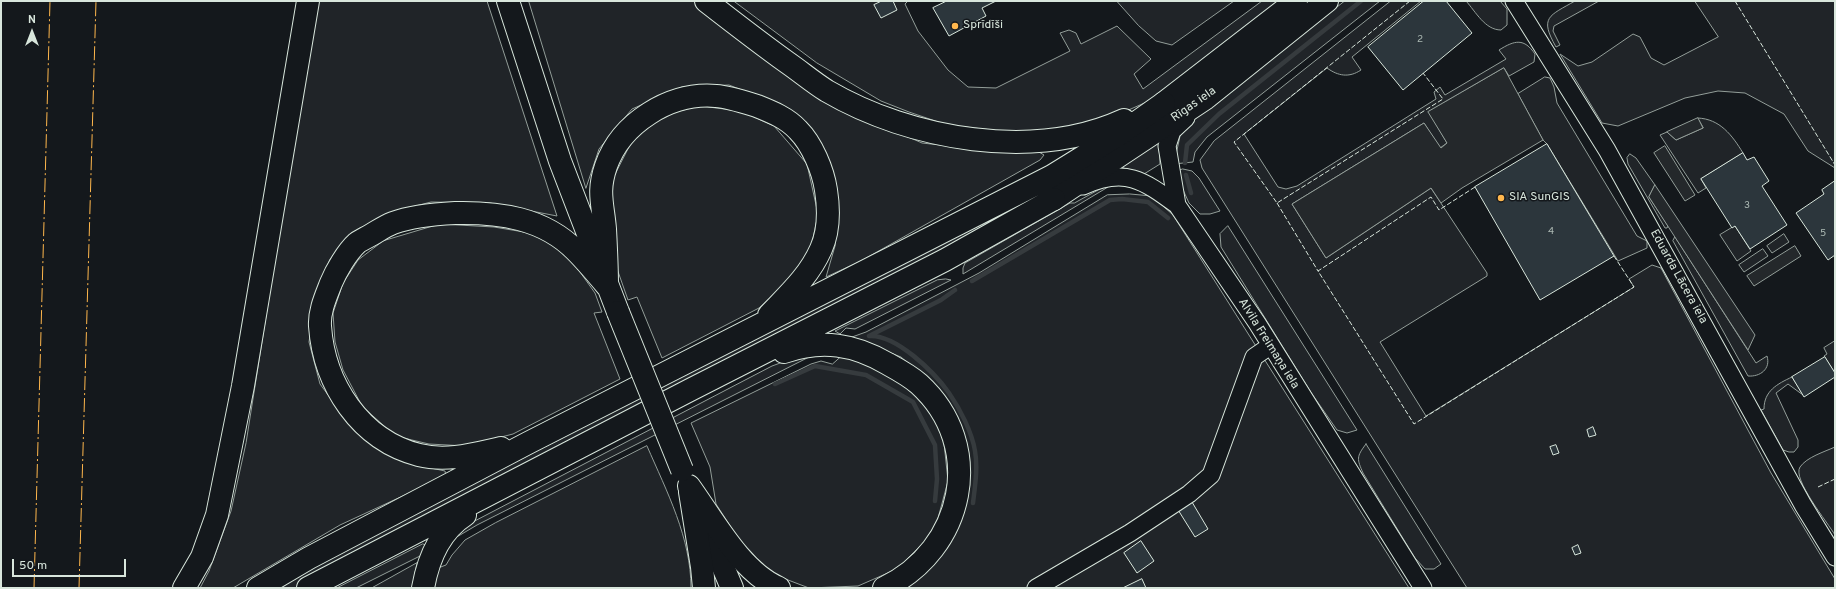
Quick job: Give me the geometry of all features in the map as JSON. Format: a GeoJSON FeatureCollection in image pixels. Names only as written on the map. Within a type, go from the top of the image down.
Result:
{"type":"FeatureCollection","features":[{"type":"Feature","properties":{"kind":"main road"},"geometry":{"type":"LineString","coordinates":[[184,588],[202,557],[217,515],[243,386],[308,1]]}},
{"type":"Feature","properties":{"kind":"main road"},"geometry":{"type":"LineString","coordinates":[[508,1],[560,161],[607,286],[732,588]]}},
{"type":"Feature","properties":{"kind":"main road"},"geometry":{"type":"LineString","coordinates":[[706,1],[827,91],[877,115],[922,129],[986,142],[1048,141],[1090,133],[1114,125],[1164,102]]}},
{"type":"Feature","properties":{"kind":"main road","name":"Rīgas iela"},"geometry":{"type":"LineString","coordinates":[[1164,102],[1296,1]]}},
{"type":"Feature","properties":{"kind":"main road","name":"Rīgas iela"},"geometry":{"type":"LineString","coordinates":[[690,390],[945,260],[1054,199],[1206,98],[1326,1]]}},
{"type":"Feature","properties":{"kind":"main road"},"geometry":{"type":"LineString","coordinates":[[607,286],[605,228],[600,188],[606,165],[617,144],[638,120],[660,108],[687,98],[715,96],[747,103],[777,113],[799,130],[818,165],[824,181],[828,202],[826,233],[822,248],[811,269],[802,282],[760,326]]}},
{"type":"Feature","properties":{"kind":"main road"},"geometry":{"type":"LineString","coordinates":[[258,588],[309,558],[528,443],[1052,176],[1120,134],[1164,102]]}},
{"type":"Feature","properties":{"kind":"main road"},"geometry":{"type":"LineString","coordinates":[[528,443],[455,458],[420,455],[393,446],[355,415],[340,395],[328,368],[320,324],[324,301],[336,271],[357,243],[393,223],[433,214],[480,213],[512,217],[536,224],[553,233],[575,250],[607,286]]}},
{"type":"Feature","properties":{"kind":"main road"},"geometry":{"type":"LineString","coordinates":[[308,588],[690,390],[785,351],[808,345],[831,344],[854,348],[880,359],[906,374],[919,384],[940,410],[951,433],[957,454],[960,473],[958,494],[952,516],[942,536],[934,548],[910,572],[884,588]]}},
{"type":"Feature","properties":{"kind":"main road"},"geometry":{"type":"LineString","coordinates":[[423,588],[434,551],[444,535],[457,521],[574,450]]}},
{"type":"Feature","properties":{"kind":"main road"},"geometry":{"type":"LineString","coordinates":[[686,478],[702,568],[704,588]]}},
{"type":"Feature","properties":{"kind":"main road"},"geometry":{"type":"LineString","coordinates":[[686,478],[741,558],[755,574],[779,588]]}},
{"type":"Feature","properties":{"kind":"street","name":"Eduarda Lācera iela"},"geometry":{"type":"LineString","coordinates":[[1514,1],[1607,150],[1803,505],[1835,557]]}},
{"type":"Feature","properties":{"kind":"street","name":"Alvila Freimaņa iela"},"geometry":{"type":"LineString","coordinates":[[1206,98],[1172,131],[1167,146],[1177,205],[1257,323],[1423,588]]}},
{"type":"Feature","properties":{"kind":"street"},"geometry":{"type":"LineString","coordinates":[[1054,199],[1091,182],[1113,177],[1134,178],[1152,187],[1177,205]]}},
{"type":"Feature","properties":{"kind":"street"},"geometry":{"type":"LineString","coordinates":[[1036,588],[1130,533],[1189,494],[1211,475],[1254,357],[1270,346]]}},
{"type":"Feature","properties":{"kind":"shaded area"},"geometry":{"type":"Polygon","coordinates":[[[316,1],[487,1],[557,216],[490,203],[431,202],[392,212],[355,231],[330,259],[316,294],[309,342],[320,384],[354,430],[391,456],[445,471],[446,476],[340,525],[233,588],[200,588],[209,571],[231,511],[246,443],[316,1]]]}},
{"type":"Feature","properties":{"kind":"shaded area"},"geometry":{"type":"Polygon","coordinates":[[[529,1],[698,1],[836,105],[922,143],[1003,152],[1039,152],[1044,155],[1040,160],[861,261],[826,277],[835,246],[838,198],[823,154],[788,108],[729,85],[682,87],[632,109],[599,149],[586,188],[529,1]]]}},
{"type":"Feature","properties":{"kind":"shaded area"},"geometry":{"type":"Polygon","coordinates":[[[734,1],[908,1],[905,4],[918,31],[948,70],[968,87],[996,88],[1070,51],[1060,33],[1069,30],[1076,33],[1081,44],[1117,26],[1151,59],[1134,74],[1143,89],[1262,1],[1280,1],[1149,101],[1108,119],[1063,131],[1001,131],[947,125],[881,101],[817,63],[734,1]]]}},
{"type":"Feature","properties":{"kind":"shaded area"},"geometry":{"type":"Polygon","coordinates":[[[1117,1],[1234,1],[1172,45],[1156,41],[1139,26],[1117,1]]]}},
{"type":"Feature","properties":{"kind":"shaded area"},"geometry":{"type":"Polygon","coordinates":[[[1345,1],[1380,1],[1207,137],[1195,152],[1193,162],[1174,164],[1180,136],[1190,123],[1345,1]]]}},
{"type":"Feature","properties":{"kind":"shaded area"},"geometry":{"type":"Polygon","coordinates":[[[1391,1],[1421,1],[1352,57],[1361,70],[1357,73],[1344,75],[1335,73],[1327,68],[1244,134],[1278,187],[1286,189],[1297,186],[1436,99],[1434,92],[1440,87],[1445,95],[1506,59],[1499,50],[1510,44],[1519,42],[1527,45],[1535,54],[1534,62],[1509,76],[1504,68],[1429,112],[1447,143],[1440,148],[1424,123],[1292,204],[1326,258],[1431,188],[1487,273],[1487,276],[1380,342],[1426,416],[1634,287],[1629,279],[1652,265],[1661,268],[1771,473],[1835,579],[1835,588],[1467,588],[1202,168],[1200,160],[1214,141],[1391,1]]]}},
{"type":"Feature","properties":{"kind":"shaded area"},"geometry":{"type":"Polygon","coordinates":[[[1466,1],[1500,1],[1507,9],[1507,25],[1501,30],[1490,27],[1481,20],[1466,1]]]}},
{"type":"Feature","properties":{"kind":"shaded area"},"geometry":{"type":"Polygon","coordinates":[[[1575,1],[1599,1],[1554,26],[1553,31],[1560,45],[1556,47],[1548,29],[1549,18],[1559,10],[1575,1]]]}},
{"type":"Feature","properties":{"kind":"shaded area"},"geometry":{"type":"Polygon","coordinates":[[[1695,1],[1835,1],[1835,168],[1808,151],[1784,114],[1745,93],[1718,91],[1685,98],[1618,126],[1602,123],[1560,54],[1578,66],[1592,62],[1633,34],[1640,37],[1651,58],[1664,65],[1718,37],[1695,1]]]}},
{"type":"Feature","properties":{"kind":"shaded area"},"geometry":{"type":"Polygon","coordinates":[[[1504,68],[1543,140],[1462,188],[1441,203],[1431,188],[1326,258],[1292,204],[1424,123],[1441,148],[1447,143],[1428,112],[1504,68]]]}},
{"type":"Feature","properties":{"kind":"shaded area"},"geometry":{"type":"Polygon","coordinates":[[[1545,77],[1550,78],[1554,87],[1557,103],[1637,236],[1647,241],[1647,248],[1618,261],[1547,144],[1543,140],[1518,94],[1545,77]]]}},
{"type":"Feature","properties":{"kind":"shaded area"},"geometry":{"type":"Polygon","coordinates":[[[700,106],[741,111],[774,126],[807,164],[818,214],[811,248],[791,279],[759,308],[662,358],[637,297],[628,300],[609,246],[607,190],[634,137],[668,114],[700,106]]]}},
{"type":"Feature","properties":{"kind":"shaded area"},"geometry":{"type":"Polygon","coordinates":[[[1698,118],[1713,121],[1725,129],[1743,153],[1701,179],[1706,188],[1698,193],[1660,135],[1667,132],[1676,140],[1703,128],[1698,118]]]}},
{"type":"Feature","properties":{"kind":"shaded area"},"geometry":{"type":"Polygon","coordinates":[[[1698,118],[1703,128],[1676,140],[1667,132],[1698,118]]]}},
{"type":"Feature","properties":{"kind":"shaded area"},"geometry":{"type":"Polygon","coordinates":[[[1156,142],[1159,144],[1160,164],[1144,174],[1125,170],[1123,166],[1156,142]]]}},
{"type":"Feature","properties":{"kind":"shaded area"},"geometry":{"type":"Polygon","coordinates":[[[1665,146],[1695,195],[1685,201],[1654,153],[1665,146]]]}},
{"type":"Feature","properties":{"kind":"shaded area"},"geometry":{"type":"Polygon","coordinates":[[[1630,154],[1636,158],[1655,185],[1649,197],[1668,226],[1667,228],[1665,228],[1628,164],[1627,158],[1630,154]]]}},
{"type":"Feature","properties":{"kind":"shaded area"},"geometry":{"type":"Polygon","coordinates":[[[1183,169],[1192,171],[1199,178],[1220,211],[1210,214],[1200,214],[1189,203],[1175,172],[1183,169]]]}},
{"type":"Feature","properties":{"kind":"shaded area"},"geometry":{"type":"Polygon","coordinates":[[[1059,182],[999,219],[297,588],[271,588],[1059,182]]]}},
{"type":"Feature","properties":{"kind":"shaded area"},"geometry":{"type":"Polygon","coordinates":[[[1655,185],[1755,335],[1748,350],[1649,197],[1655,185]]]}},
{"type":"Feature","properties":{"kind":"shaded area"},"geometry":{"type":"Polygon","coordinates":[[[1104,187],[1108,187],[963,274],[965,263],[1070,203],[1074,203],[1104,187]]]}},
{"type":"Feature","properties":{"kind":"shaded area"},"geometry":{"type":"Polygon","coordinates":[[[1130,194],[1152,196],[1173,215],[1409,588],[904,588],[940,557],[964,511],[970,474],[962,432],[934,386],[901,357],[852,337],[866,332],[979,273],[1107,195],[1130,194]]]}},
{"type":"Feature","properties":{"kind":"shaded area"},"geometry":{"type":"Polygon","coordinates":[[[440,224],[494,227],[536,234],[559,248],[575,265],[595,293],[602,312],[594,313],[620,379],[513,434],[466,446],[429,444],[395,436],[362,406],[343,370],[335,342],[333,313],[343,283],[358,260],[383,241],[440,224]]]}},
{"type":"Feature","properties":{"kind":"shaded area"},"geometry":{"type":"Polygon","coordinates":[[[1228,226],[1357,430],[1347,433],[1337,430],[1312,394],[1221,247],[1220,234],[1228,226]]]}},
{"type":"Feature","properties":{"kind":"shaded area"},"geometry":{"type":"Polygon","coordinates":[[[1735,226],[1751,251],[1737,261],[1720,235],[1735,226]]]}},
{"type":"Feature","properties":{"kind":"shaded area"},"geometry":{"type":"Polygon","coordinates":[[[1784,234],[1789,242],[1772,253],[1767,246],[1784,234]]]}},
{"type":"Feature","properties":{"kind":"shaded area"},"geometry":{"type":"Polygon","coordinates":[[[1675,237],[1756,363],[1767,356],[1768,361],[1766,368],[1760,374],[1748,376],[1673,241],[1675,237]]]}},
{"type":"Feature","properties":{"kind":"shaded area"},"geometry":{"type":"Polygon","coordinates":[[[1795,246],[1801,256],[1754,286],[1747,276],[1795,246]]]}},
{"type":"Feature","properties":{"kind":"shaded area"},"geometry":{"type":"Polygon","coordinates":[[[1763,249],[1768,256],[1744,272],[1739,265],[1763,249]]]}},
{"type":"Feature","properties":{"kind":"shaded area"},"geometry":{"type":"Polygon","coordinates":[[[937,280],[951,280],[855,329],[846,328],[840,334],[835,331],[937,280]]]}},
{"type":"Feature","properties":{"kind":"shaded area"},"geometry":{"type":"Polygon","coordinates":[[[1835,341],[1835,373],[1824,356],[1827,354],[1824,348],[1835,341]]]}},
{"type":"Feature","properties":{"kind":"shaded area"},"geometry":{"type":"Polygon","coordinates":[[[815,354],[477,525],[455,538],[467,525],[772,366],[802,355],[815,354]]]}},
{"type":"Feature","properties":{"kind":"shaded area"},"geometry":{"type":"Polygon","coordinates":[[[842,356],[893,373],[935,417],[944,443],[948,481],[937,522],[925,541],[897,569],[858,586],[809,588],[775,575],[743,546],[716,504],[710,467],[691,423],[811,364],[821,361],[832,364],[842,356]]]}},
{"type":"Feature","properties":{"kind":"shaded area"},"geometry":{"type":"Polygon","coordinates":[[[1792,377],[1803,395],[1788,384],[1776,393],[1798,440],[1798,447],[1794,452],[1789,452],[1783,450],[1761,410],[1764,409],[1766,397],[1772,389],[1781,382],[1792,377]]]}},
{"type":"Feature","properties":{"kind":"shaded area"},"geometry":{"type":"Polygon","coordinates":[[[1366,444],[1441,564],[1434,569],[1425,569],[1415,558],[1363,473],[1358,458],[1360,452],[1366,444]]]}},
{"type":"Feature","properties":{"kind":"shaded area"},"geometry":{"type":"Polygon","coordinates":[[[647,446],[670,498],[682,533],[690,569],[691,588],[432,588],[438,568],[446,565],[452,555],[465,540],[495,523],[647,446]]]}},
{"type":"Feature","properties":{"kind":"shaded area"},"geometry":{"type":"Polygon","coordinates":[[[1835,447],[1835,535],[1806,491],[1799,473],[1800,467],[1807,460],[1835,447]]]}},
{"type":"Feature","properties":{"kind":"shaded area"},"geometry":{"type":"Polygon","coordinates":[[[423,544],[426,545],[422,555],[356,588],[337,588],[423,544]]]}},
{"type":"Feature","properties":{"kind":"shaded area"},"geometry":{"type":"Polygon","coordinates":[[[417,563],[412,588],[372,588],[417,563]]]}},
{"type":"Feature","properties":{"kind":"building"},"geometry":{"type":"Polygon","coordinates":[[[882,1],[893,1],[897,10],[881,18],[874,5],[882,1]]]}},
{"type":"Feature","properties":{"kind":"building","name":"Sprīdīši"},"geometry":{"type":"Polygon","coordinates":[[[947,1],[996,1],[982,8],[986,16],[949,36],[933,8],[947,1]]]}},
{"type":"Feature","properties":{"kind":"building"},"geometry":{"type":"Polygon","coordinates":[[[1424,1],[1446,1],[1472,33],[1403,90],[1368,47],[1424,1]]]}},
{"type":"Feature","properties":{"kind":"building"},"geometry":{"type":"Polygon","coordinates":[[[1547,144],[1614,256],[1540,300],[1475,187],[1547,144]]]}},
{"type":"Feature","properties":{"kind":"building"},"geometry":{"type":"Polygon","coordinates":[[[1743,153],[1747,160],[1754,157],[1769,181],[1762,186],[1787,225],[1750,249],[1735,226],[1732,228],[1701,179],[1743,153]]]}},
{"type":"Feature","properties":{"kind":"building"},"geometry":{"type":"Polygon","coordinates":[[[1835,181],[1835,255],[1828,260],[1796,213],[1824,194],[1822,190],[1835,181]]]}},
{"type":"Feature","properties":{"kind":"building"},"geometry":{"type":"Polygon","coordinates":[[[1825,357],[1835,373],[1835,377],[1804,397],[1792,377],[1825,357]]]}},
{"type":"Feature","properties":{"kind":"building"},"geometry":{"type":"Polygon","coordinates":[[[1593,427],[1596,435],[1589,437],[1587,430],[1593,427]]]}},
{"type":"Feature","properties":{"kind":"building"},"geometry":{"type":"Polygon","coordinates":[[[1556,445],[1559,453],[1553,455],[1550,447],[1556,445]]]}},
{"type":"Feature","properties":{"kind":"building"},"geometry":{"type":"Polygon","coordinates":[[[1189,497],[1208,529],[1195,537],[1175,505],[1189,497]]]}},
{"type":"Feature","properties":{"kind":"building"},"geometry":{"type":"Polygon","coordinates":[[[1141,541],[1154,561],[1137,573],[1124,553],[1141,541]]]}},
{"type":"Feature","properties":{"kind":"building"},"geometry":{"type":"Polygon","coordinates":[[[1578,545],[1581,553],[1575,555],[1572,548],[1578,545]]]}},
{"type":"Feature","properties":{"kind":"building"},"geometry":{"type":"Polygon","coordinates":[[[1142,579],[1146,588],[1123,588],[1142,579]]]}},
{"type":"Feature","properties":{"kind":"waterway"},"geometry":{"type":"LineString","coordinates":[[1185,163],[1187,145],[1219,114],[1361,1]]}},
{"type":"Feature","properties":{"kind":"waterway"},"geometry":{"type":"LineString","coordinates":[[1186,175],[1191,193]]}},
{"type":"Feature","properties":{"kind":"waterway"},"geometry":{"type":"LineString","coordinates":[[972,281],[1110,200],[1122,199],[1148,202],[1168,218]]}},
{"type":"Feature","properties":{"kind":"waterway"},"geometry":{"type":"LineString","coordinates":[[955,290],[941,300],[869,336],[880,337],[891,341],[914,356],[934,375],[953,399],[968,429],[975,451],[976,470],[973,503]]}},
{"type":"Feature","properties":{"kind":"waterway"},"geometry":{"type":"LineString","coordinates":[[775,384],[815,366],[866,375],[913,402],[935,445],[937,479],[935,501]]}},
{"type":"Feature","properties":{"kind":"fence"},"geometry":{"type":"LineString","coordinates":[[1410,1],[1234,142],[1277,203],[1443,99],[1423,73]]}},
{"type":"Feature","properties":{"kind":"fence"},"geometry":{"type":"LineString","coordinates":[[1735,1],[1835,165]]}},
{"type":"Feature","properties":{"kind":"fence"},"geometry":{"type":"LineString","coordinates":[[1475,187],[1439,210],[1431,197],[1318,271],[1414,424],[1634,287],[1614,256]]}},
{"type":"Feature","properties":{"kind":"fence"},"geometry":{"type":"LineString","coordinates":[[1277,203],[1318,271]]}},
{"type":"Feature","properties":{"kind":"fence"},"geometry":{"type":"LineString","coordinates":[[1818,487],[1835,479]]}},
{"type":"Feature","properties":{"kind":"power"},"geometry":{"type":"LineString","coordinates":[[34,588],[50,1]]}},
{"type":"Feature","properties":{"kind":"power"},"geometry":{"type":"LineString","coordinates":[[79,588],[96,1]]}},
{"type":"Feature","properties":{"kind":"place","name":"Sprīdīši"},"geometry":{"type":"Point","coordinates":[955,26]}},
{"type":"Feature","properties":{"kind":"place","name":"SIA SunGIS"},"geometry":{"type":"Point","coordinates":[1501,198]}}]}
